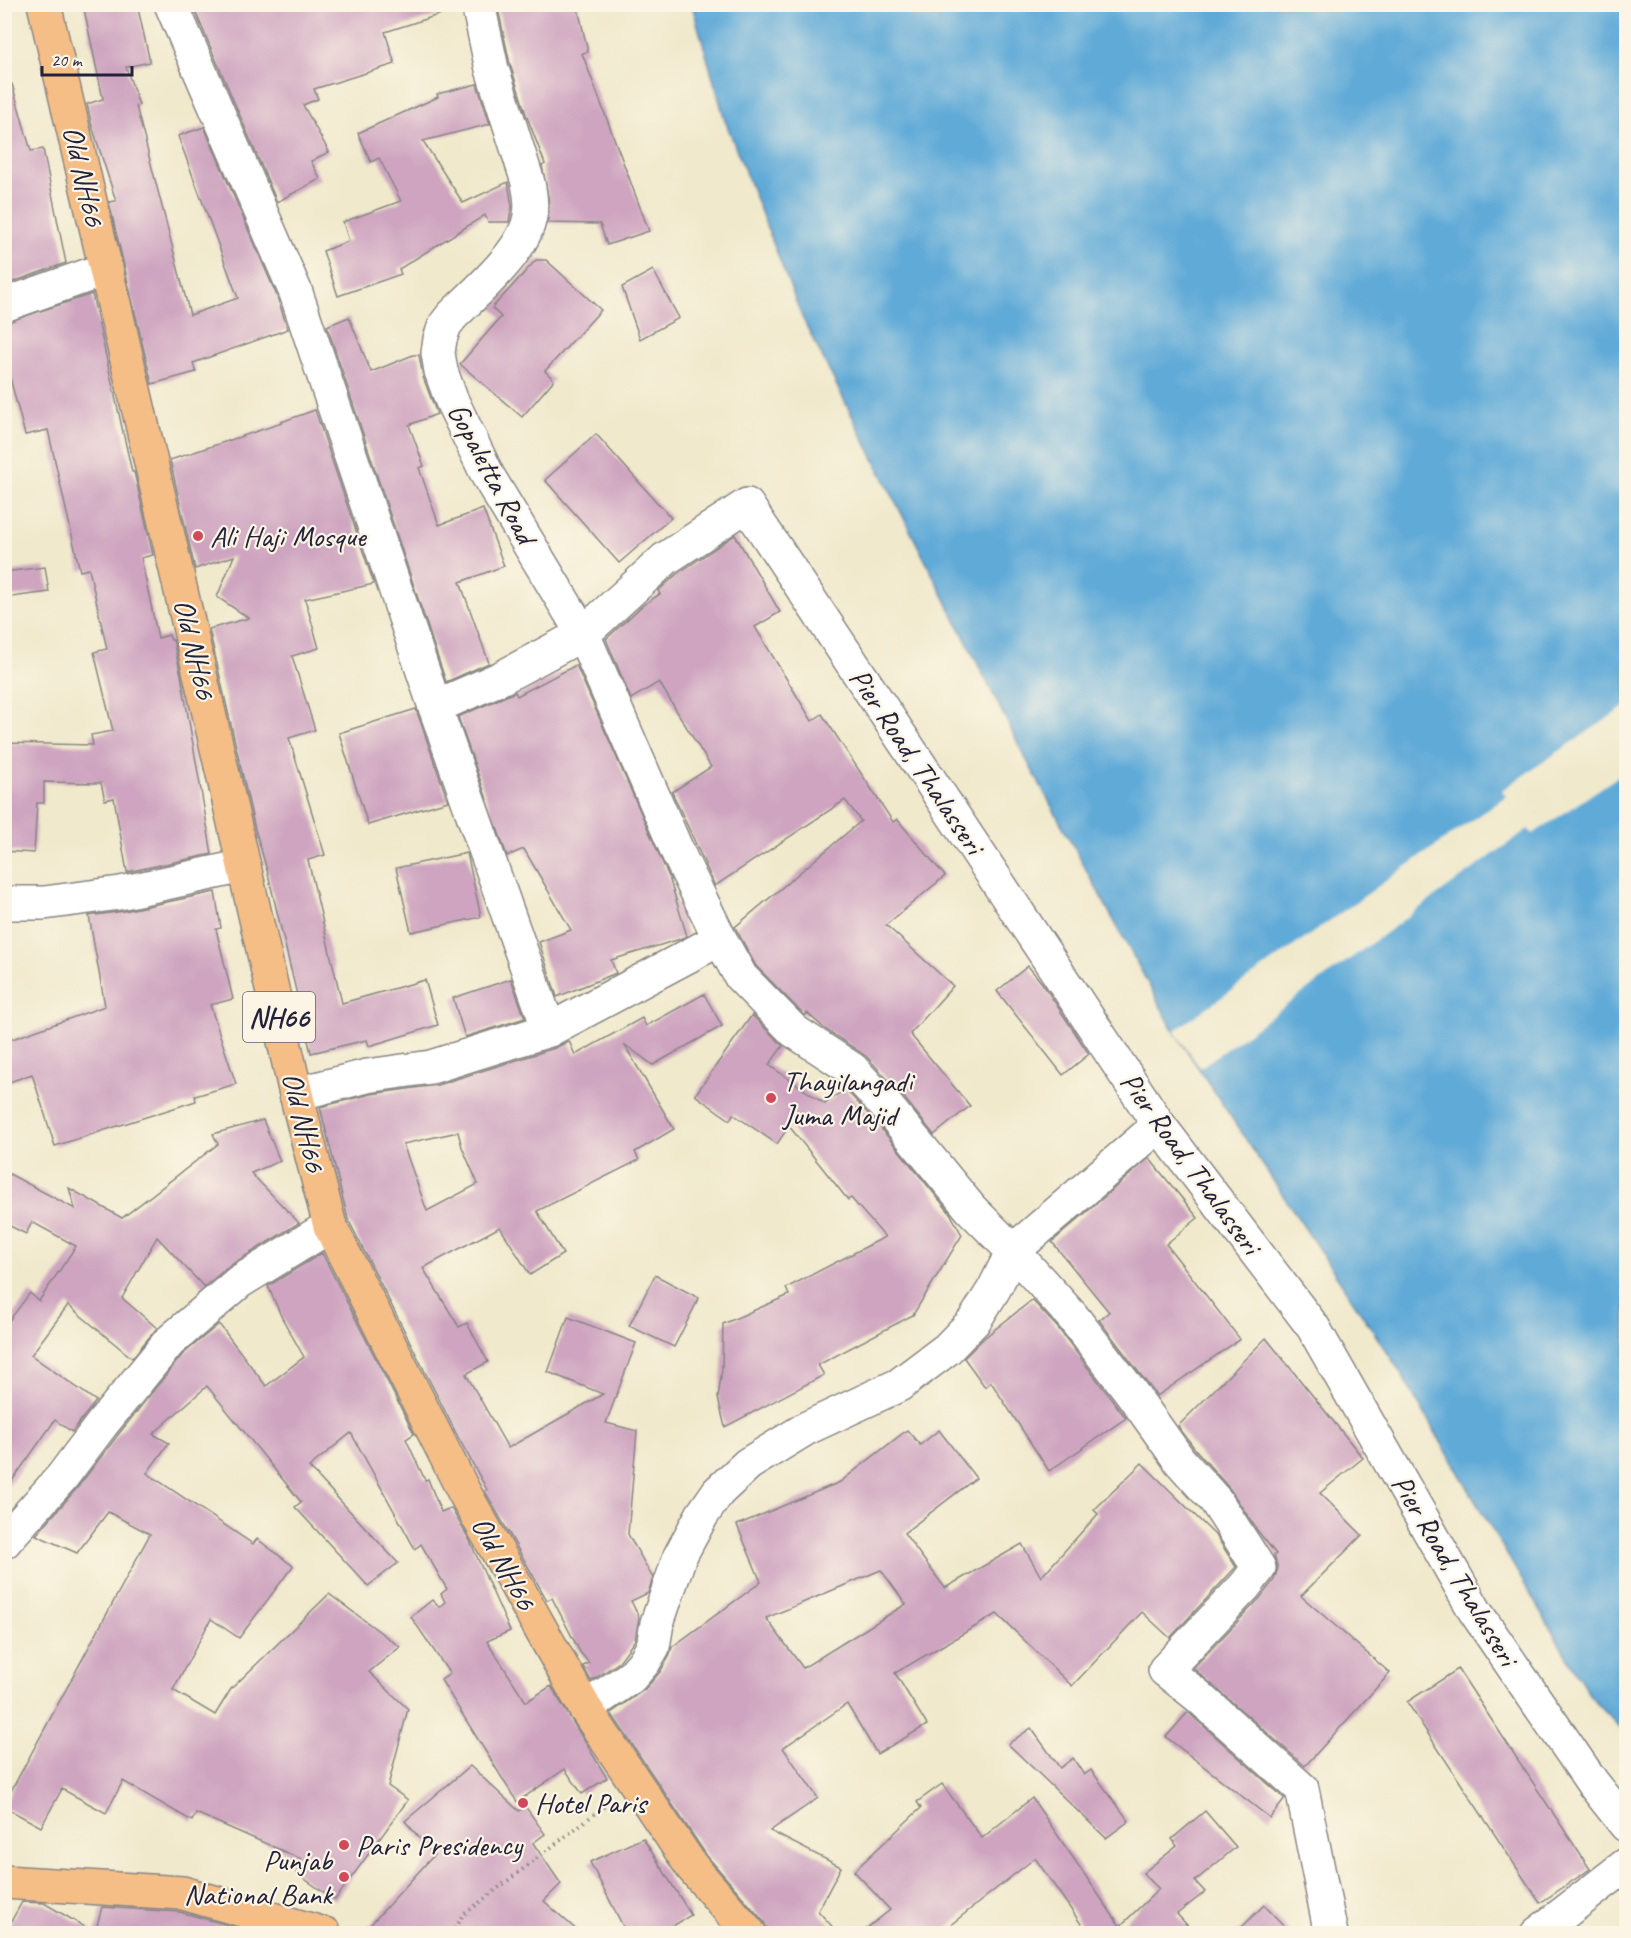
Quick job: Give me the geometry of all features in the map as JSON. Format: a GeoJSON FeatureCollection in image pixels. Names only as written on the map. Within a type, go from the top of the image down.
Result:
{"type":"FeatureCollection","features":[{"type":"Feature","properties":{"kind":"main road","name":"Old NH66"},"geometry":{"type":"LineString","coordinates":[[44,4],[296,1094],[330,1226],[464,1492],[585,1708],[692,1867],[750,1934]]}},
{"type":"Feature","properties":{"kind":"main road"},"geometry":{"type":"LineString","coordinates":[[4,1882],[183,1893],[325,1934]]}},
{"type":"Feature","properties":{"kind":"street"},"geometry":{"type":"LineString","coordinates":[[171,4],[296,292],[435,707],[549,1030]]}},
{"type":"Feature","properties":{"kind":"street","name":"Gopaletta Road"},"geometry":{"type":"LineString","coordinates":[[478,4],[492,69],[527,178],[530,191],[530,216],[526,229],[504,263],[445,325],[438,353],[450,399],[488,476],[583,634],[678,853],[741,977],[794,1031],[852,1069],[888,1108],[970,1209],[1013,1251],[1072,1317],[1130,1391],[1180,1461],[1216,1501],[1259,1568],[1245,1586],[1165,1670],[1198,1696],[1302,1789],[1331,1934]]}},
{"type":"Feature","properties":{"kind":"street"},"geometry":{"type":"LineString","coordinates":[[4,305],[106,269]]}},
{"type":"Feature","properties":{"kind":"street","name":"Pier Road, Thalasseri"},"geometry":{"type":"LineString","coordinates":[[583,634],[665,559],[747,505],[1159,1125],[1313,1327],[1475,1611],[1592,1782],[1626,1825]]}},
{"type":"Feature","properties":{"kind":"street"},"geometry":{"type":"LineString","coordinates":[[435,707],[501,678],[583,634]]}},
{"type":"Feature","properties":{"kind":"street"},"geometry":{"type":"LineString","coordinates":[[4,903],[44,903],[120,893],[244,866]]}},
{"type":"Feature","properties":{"kind":"street"},"geometry":{"type":"LineString","coordinates":[[296,1094],[367,1076],[431,1067],[549,1030],[720,939]]}},
{"type":"Feature","properties":{"kind":"street"},"geometry":{"type":"LineString","coordinates":[[585,1708],[631,1677],[644,1662],[653,1647],[657,1623],[680,1556],[702,1515],[718,1492],[748,1464],[807,1428],[899,1385],[947,1349],[974,1321],[994,1289],[1013,1251],[1159,1125]]}},
{"type":"Feature","properties":{"kind":"street"},"geometry":{"type":"LineString","coordinates":[[4,1542],[62,1477],[169,1342],[239,1282],[330,1226]]}},
{"type":"Feature","properties":{"kind":"street"},"geometry":{"type":"LineString","coordinates":[[1537,1934],[1626,1865]]}},
{"type":"Feature","properties":{"kind":"path"},"geometry":{"type":"LineString","coordinates":[[453,1934],[462,1916],[635,1783]]}},
{"type":"Feature","properties":{"kind":"water"},"geometry":{"type":"Polygon","coordinates":[[[692,5],[1626,5],[1626,1734],[1590,1696],[1397,1367],[1174,1031],[1026,759],[802,317],[725,120],[692,5]]]}},
{"type":"Feature","properties":{"kind":"pier"},"geometry":{"type":"Polygon","coordinates":[[[1626,706],[1626,771],[1533,834],[1528,829],[1200,1068],[1174,1031],[1506,796],[1502,790],[1626,706]]]}},
{"type":"Feature","properties":{"kind":"building"},"geometry":{"type":"Polygon","coordinates":[[[83,4],[137,4],[150,62],[126,67],[139,105],[136,106],[190,315],[238,298],[178,136],[204,127],[276,294],[288,329],[193,363],[196,372],[152,384],[109,202],[116,201],[87,104],[103,99],[83,4]]]}},
{"type":"Feature","properties":{"kind":"building"},"geometry":{"type":"Polygon","coordinates":[[[192,4],[453,4],[454,10],[385,32],[395,64],[314,89],[318,99],[303,105],[329,152],[311,161],[320,179],[277,202],[192,4]]]}},
{"type":"Feature","properties":{"kind":"building"},"geometry":{"type":"Polygon","coordinates":[[[497,4],[577,4],[588,52],[582,53],[649,231],[607,245],[600,224],[548,223],[549,202],[542,166],[545,164],[510,64],[497,4]]]}},
{"type":"Feature","properties":{"kind":"building"},"geometry":{"type":"Polygon","coordinates":[[[12,84],[31,151],[43,149],[66,263],[4,285],[4,85],[12,84]]]}},
{"type":"Feature","properties":{"kind":"building"},"geometry":{"type":"Polygon","coordinates":[[[477,84],[490,124],[423,141],[463,203],[508,182],[512,207],[509,222],[488,222],[485,215],[399,269],[401,274],[338,296],[323,251],[349,241],[343,222],[401,201],[379,158],[371,162],[358,133],[438,97],[437,94],[477,84]]]}},
{"type":"Feature","properties":{"kind":"building"},"geometry":{"type":"Polygon","coordinates":[[[536,260],[546,260],[601,310],[545,371],[554,380],[522,417],[460,364],[501,317],[492,308],[536,260]]]}},
{"type":"Feature","properties":{"kind":"building"},"geometry":{"type":"Polygon","coordinates":[[[653,270],[679,318],[640,339],[622,287],[653,270]]]}},
{"type":"Feature","properties":{"kind":"building"},"geometry":{"type":"Polygon","coordinates":[[[92,294],[153,555],[141,558],[158,638],[169,635],[173,640],[212,854],[127,872],[114,798],[105,800],[101,783],[44,782],[44,803],[37,803],[34,853],[4,851],[4,743],[93,745],[91,735],[113,731],[94,652],[107,649],[89,569],[80,571],[48,430],[25,435],[8,370],[4,371],[4,323],[92,294]]]}},
{"type":"Feature","properties":{"kind":"building"},"geometry":{"type":"Polygon","coordinates":[[[349,317],[371,372],[413,355],[419,355],[423,377],[437,414],[409,425],[424,466],[419,468],[439,525],[483,509],[504,566],[460,582],[489,663],[446,682],[327,326],[349,317]]]}},
{"type":"Feature","properties":{"kind":"building"},"geometry":{"type":"Polygon","coordinates":[[[315,410],[374,584],[305,599],[319,648],[292,656],[315,730],[289,738],[325,855],[308,860],[342,1003],[425,980],[438,1025],[369,1046],[367,1040],[311,1053],[255,829],[209,629],[249,618],[217,597],[234,556],[195,569],[170,460],[315,410]]]}},
{"type":"Feature","properties":{"kind":"building"},"geometry":{"type":"Polygon","coordinates":[[[596,434],[671,518],[619,563],[545,480],[596,434]]]}},
{"type":"Feature","properties":{"kind":"building"},"geometry":{"type":"Polygon","coordinates":[[[735,535],[780,612],[755,627],[812,721],[822,714],[893,822],[897,819],[945,876],[886,925],[953,986],[910,1034],[970,1106],[934,1135],[902,1095],[866,1056],[824,1028],[807,1013],[805,1016],[756,966],[735,927],[861,821],[845,800],[715,886],[672,792],[711,767],[659,682],[631,699],[606,639],[643,605],[660,594],[658,591],[677,574],[735,535]]]}},
{"type":"Feature","properties":{"kind":"building"},"geometry":{"type":"Polygon","coordinates":[[[45,567],[49,592],[4,598],[4,572],[45,567]]]}},
{"type":"Feature","properties":{"kind":"building"},"geometry":{"type":"Polygon","coordinates":[[[576,665],[669,877],[687,936],[611,960],[616,973],[557,997],[539,942],[571,930],[524,849],[507,856],[458,717],[515,692],[517,696],[576,665]]]}},
{"type":"Feature","properties":{"kind":"building"},"geometry":{"type":"Polygon","coordinates":[[[416,709],[448,801],[368,825],[339,733],[416,709]]]}},
{"type":"Feature","properties":{"kind":"building"},"geometry":{"type":"Polygon","coordinates":[[[467,853],[481,917],[411,932],[396,868],[467,853]]]}},
{"type":"Feature","properties":{"kind":"building"},"geometry":{"type":"Polygon","coordinates":[[[215,892],[221,928],[216,929],[233,999],[210,1005],[236,1084],[195,1096],[196,1101],[55,1146],[32,1074],[4,1084],[4,1042],[105,1006],[89,916],[215,892]]]}},
{"type":"Feature","properties":{"kind":"building"},"geometry":{"type":"Polygon","coordinates":[[[1028,966],[1042,983],[1089,1054],[1063,1075],[997,991],[1028,966]]]}},
{"type":"Feature","properties":{"kind":"building"},"geometry":{"type":"Polygon","coordinates":[[[511,979],[525,1018],[465,1037],[453,998],[511,979]]]}},
{"type":"Feature","properties":{"kind":"building"},"geometry":{"type":"Polygon","coordinates":[[[704,994],[722,1026],[653,1065],[624,1044],[674,1129],[635,1152],[639,1160],[537,1211],[563,1254],[530,1275],[500,1227],[423,1268],[459,1327],[467,1323],[488,1362],[466,1374],[508,1448],[603,1394],[548,1372],[568,1317],[636,1343],[606,1423],[637,1431],[628,1534],[653,1578],[648,1593],[631,1601],[639,1617],[635,1640],[618,1663],[591,1681],[583,1666],[589,1663],[580,1652],[552,1598],[547,1600],[485,1491],[487,1490],[348,1219],[320,1107],[371,1094],[437,1085],[555,1048],[569,1041],[575,1055],[642,1018],[646,1026],[704,994]],[[458,1132],[403,1144],[427,1211],[478,1184],[458,1132]]]}},
{"type":"Feature","properties":{"kind":"building"},"geometry":{"type":"Polygon","coordinates":[[[752,1015],[783,1046],[769,1065],[825,1104],[845,1089],[874,1120],[950,1213],[962,1235],[913,1315],[818,1365],[824,1375],[725,1427],[718,1398],[722,1369],[723,1324],[789,1295],[786,1288],[885,1237],[851,1198],[848,1200],[789,1126],[777,1144],[733,1114],[730,1120],[695,1095],[752,1015]]]}},
{"type":"Feature","properties":{"kind":"building"},"geometry":{"type":"Polygon","coordinates":[[[263,1120],[280,1161],[251,1173],[299,1223],[229,1266],[204,1287],[157,1237],[122,1298],[157,1328],[132,1358],[68,1305],[31,1355],[96,1401],[72,1432],[55,1420],[4,1492],[5,1326],[30,1293],[39,1301],[76,1246],[32,1222],[26,1234],[4,1223],[4,1171],[75,1209],[69,1188],[122,1218],[218,1144],[213,1134],[263,1120]]]}},
{"type":"Feature","properties":{"kind":"building"},"geometry":{"type":"Polygon","coordinates":[[[1149,1158],[1198,1218],[1166,1244],[1240,1339],[1157,1396],[1099,1320],[1109,1312],[1052,1242],[1149,1158]]]}},
{"type":"Feature","properties":{"kind":"building"},"geometry":{"type":"Polygon","coordinates":[[[322,1253],[414,1434],[406,1439],[425,1480],[428,1479],[441,1512],[451,1508],[469,1539],[510,1631],[487,1641],[526,1702],[551,1686],[607,1778],[582,1794],[565,1769],[517,1802],[441,1680],[450,1674],[411,1617],[432,1600],[439,1607],[445,1602],[441,1594],[447,1589],[421,1544],[415,1549],[351,1433],[309,1467],[398,1563],[368,1586],[295,1507],[301,1502],[207,1386],[153,1434],[169,1443],[147,1473],[253,1544],[257,1539],[293,1566],[239,1638],[211,1619],[173,1690],[215,1715],[231,1689],[329,1594],[400,1647],[369,1672],[408,1709],[388,1786],[408,1800],[335,1900],[296,1873],[301,1859],[196,1813],[192,1821],[123,1781],[106,1813],[62,1789],[41,1827],[4,1807],[150,1534],[108,1512],[77,1553],[36,1535],[77,1488],[182,1355],[219,1324],[266,1386],[304,1357],[282,1318],[268,1286],[322,1253]]]}},
{"type":"Feature","properties":{"kind":"building"},"geometry":{"type":"Polygon","coordinates":[[[655,1275],[699,1298],[674,1347],[629,1326],[655,1275]]]}},
{"type":"Feature","properties":{"kind":"building"},"geometry":{"type":"Polygon","coordinates":[[[1032,1300],[1058,1328],[1126,1418],[1049,1471],[991,1382],[985,1387],[964,1358],[984,1338],[1032,1300]]]}},
{"type":"Feature","properties":{"kind":"building"},"geometry":{"type":"Polygon","coordinates":[[[1266,1338],[1363,1458],[1320,1493],[1362,1535],[1301,1596],[1390,1673],[1305,1766],[1193,1668],[1260,1598],[1274,1580],[1278,1568],[1274,1556],[1276,1554],[1230,1489],[1178,1426],[1266,1338]]]}},
{"type":"Feature","properties":{"kind":"building"},"geometry":{"type":"Polygon","coordinates":[[[907,1430],[920,1445],[939,1430],[976,1478],[904,1533],[945,1588],[1022,1544],[1041,1577],[1098,1514],[1094,1510],[1142,1463],[1217,1537],[1236,1567],[1170,1638],[1142,1612],[1072,1686],[997,1614],[895,1673],[927,1725],[877,1754],[847,1704],[783,1748],[818,1798],[770,1831],[841,1867],[818,1911],[839,1934],[768,1934],[764,1922],[707,1856],[611,1713],[645,1689],[660,1672],[672,1647],[761,1582],[737,1525],[840,1482],[907,1430]],[[881,1570],[766,1618],[803,1668],[906,1604],[881,1570]]]}},
{"type":"Feature","properties":{"kind":"building"},"geometry":{"type":"Polygon","coordinates":[[[1458,1669],[1590,1869],[1540,1903],[1407,1702],[1458,1669]]]}},
{"type":"Feature","properties":{"kind":"building"},"geometry":{"type":"Polygon","coordinates":[[[1188,1712],[1285,1799],[1270,1818],[1166,1737],[1188,1712]]]}},
{"type":"Feature","properties":{"kind":"building"},"geometry":{"type":"Polygon","coordinates":[[[1031,1728],[1060,1768],[1073,1758],[1084,1775],[1091,1770],[1129,1821],[1106,1838],[1008,1744],[1031,1728]]]}},
{"type":"Feature","properties":{"kind":"building"},"geometry":{"type":"Polygon","coordinates":[[[470,1766],[519,1811],[525,1806],[545,1834],[533,1843],[561,1884],[544,1901],[581,1934],[362,1934],[434,1855],[405,1821],[470,1766]]]}},
{"type":"Feature","properties":{"kind":"building"},"geometry":{"type":"Polygon","coordinates":[[[942,1784],[982,1838],[1032,1798],[1120,1926],[1159,1889],[1143,1873],[1177,1846],[1172,1839],[1205,1811],[1236,1847],[1195,1881],[1205,1892],[1177,1914],[1195,1934],[1088,1934],[1035,1858],[939,1934],[860,1934],[890,1910],[854,1871],[921,1808],[917,1802],[942,1784]]]}},
{"type":"Feature","properties":{"kind":"building"},"geometry":{"type":"Polygon","coordinates":[[[643,1838],[691,1915],[660,1934],[627,1934],[590,1862],[643,1838]]]}},
{"type":"Feature","properties":{"kind":"building"},"geometry":{"type":"Polygon","coordinates":[[[22,1902],[44,1903],[95,1933],[102,1907],[180,1912],[242,1929],[241,1934],[4,1934],[22,1902]]]}},
{"type":"Feature","properties":{"kind":"building"},"geometry":{"type":"Polygon","coordinates":[[[1264,1905],[1292,1934],[1235,1934],[1264,1905]]]}},
{"type":"Feature","properties":{"kind":"place","name":"Ali Haji Mosque"},"geometry":{"type":"Point","coordinates":[198,536]}},
{"type":"Feature","properties":{"kind":"place","name":"Thayilangadi Juma Majid"},"geometry":{"type":"Point","coordinates":[771,1098]}},
{"type":"Feature","properties":{"kind":"place","name":"Hotel Paris"},"geometry":{"type":"Point","coordinates":[523,1803]}},
{"type":"Feature","properties":{"kind":"place","name":"Paris Presidency"},"geometry":{"type":"Point","coordinates":[344,1845]}},
{"type":"Feature","properties":{"kind":"place","name":"Punjab National Bank"},"geometry":{"type":"Point","coordinates":[344,1877]}}]}
